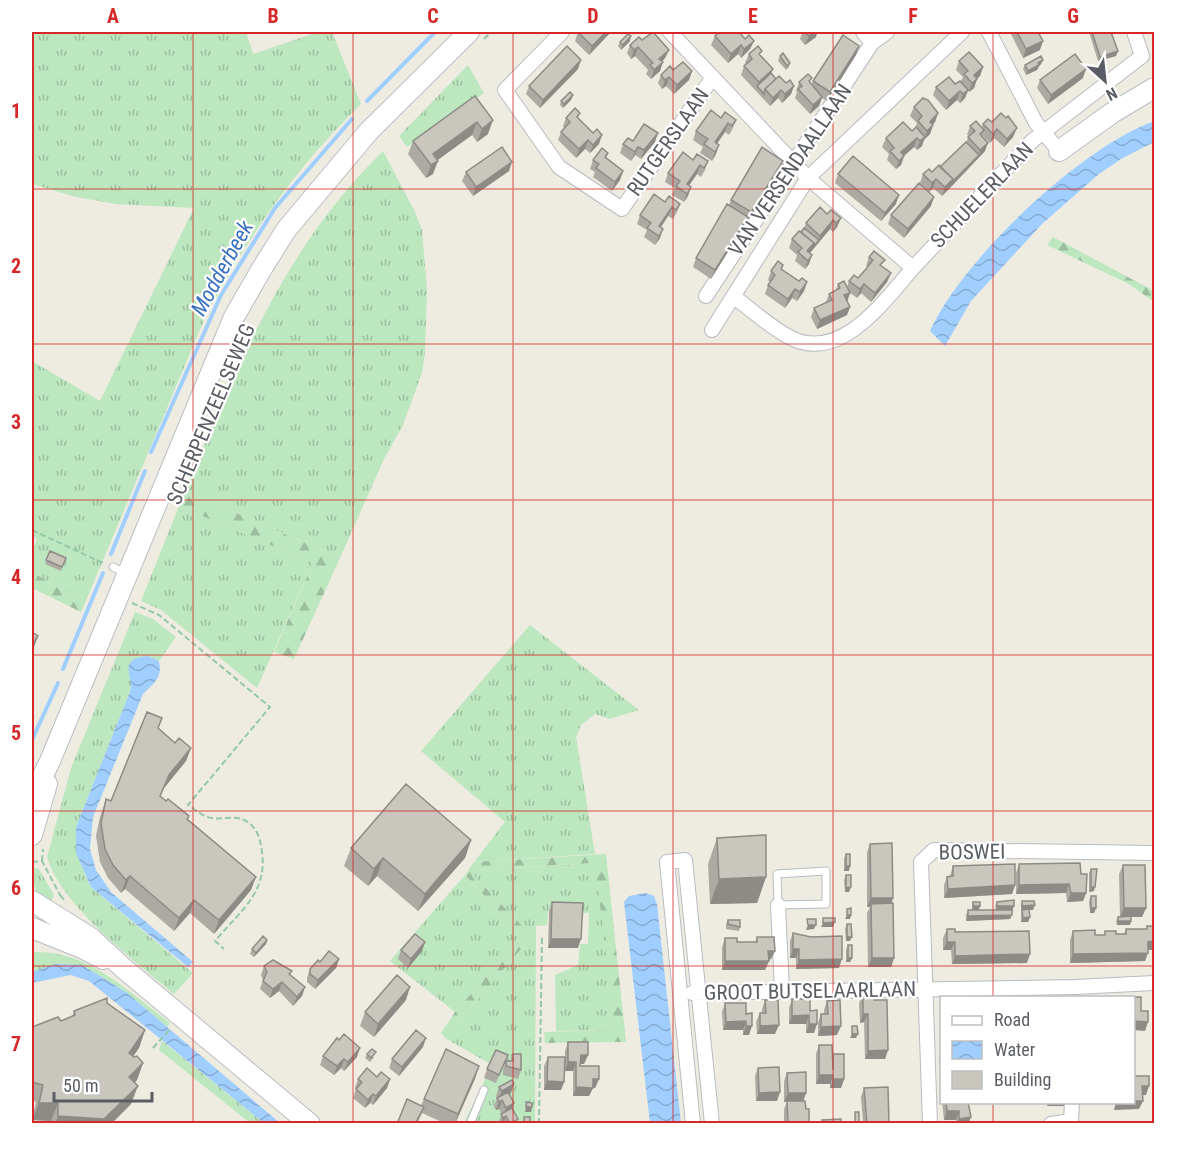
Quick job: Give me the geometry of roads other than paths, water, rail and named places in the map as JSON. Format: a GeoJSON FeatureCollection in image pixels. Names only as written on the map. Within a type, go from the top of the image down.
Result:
{"type":"FeatureCollection","features":[{"type":"Feature","properties":{"kind":"main road","name":"SCHERPENZEELSEWEG"},"geometry":{"type":"LineString","coordinates":[[32,798],[50,761],[120,571],[234,317],[286,230],[369,131],[476,35]]}},
{"type":"Feature","properties":{"kind":"main road"},"geometry":{"type":"LineString","coordinates":[[1059,151],[1112,113],[1154,89]]}},
{"type":"Feature","properties":{"kind":"main road","name":"SCHERPENZEELSEWEG"},"geometry":{"type":"LineString","coordinates":[[38,839],[50,761]]}},
{"type":"Feature","properties":{"kind":"main road"},"geometry":{"type":"LineString","coordinates":[[32,900],[32,908]]}},
{"type":"Feature","properties":{"kind":"main road"},"geometry":{"type":"LineString","coordinates":[[32,900],[91,938],[122,967],[310,1124]]}},
{"type":"Feature","properties":{"kind":"main road"},"geometry":{"type":"LineString","coordinates":[[32,928],[122,967]]}},
{"type":"Feature","properties":{"kind":"street","name":"RUTGERSLAAN"},"geometry":{"type":"LineString","coordinates":[[562,32],[505,90],[559,166],[622,208],[713,76]]}},
{"type":"Feature","properties":{"kind":"street"},"geometry":{"type":"LineString","coordinates":[[670,32],[808,178],[913,268]]}},
{"type":"Feature","properties":{"kind":"street"},"geometry":{"type":"LineString","coordinates":[[863,32],[872,43],[887,32]]}},
{"type":"Feature","properties":{"kind":"street","name":"VAN VERSENDAALLAAN"},"geometry":{"type":"LineString","coordinates":[[712,330],[808,178],[962,32]]}},
{"type":"Feature","properties":{"kind":"street"},"geometry":{"type":"LineString","coordinates":[[989,32],[1036,123],[1059,151]]}},
{"type":"Feature","properties":{"kind":"street","name":"SCHUELERLAAN"},"geometry":{"type":"LineString","coordinates":[[734,297],[791,338],[810,344],[826,343],[862,323],[1043,132],[1142,57],[1134,32]]}},
{"type":"Feature","properties":{"kind":"street","name":"VAN VERSENDAALLAAN"},"geometry":{"type":"LineString","coordinates":[[706,296],[872,43]]}},
{"type":"Feature","properties":{"kind":"street","name":"BOSWEI"},"geometry":{"type":"LineString","coordinates":[[923,989],[921,862],[927,854],[934,850],[1155,853]]}},
{"type":"Feature","properties":{"kind":"street"},"geometry":{"type":"LineString","coordinates":[[693,1124],[667,862],[685,860],[712,1124]]}},
{"type":"Feature","properties":{"kind":"street"},"geometry":{"type":"LineString","coordinates":[[778,905],[782,991]]}},
{"type":"Feature","properties":{"kind":"street","name":"GROOT BUTSELAARLAAN"},"geometry":{"type":"LineString","coordinates":[[681,994],[923,989],[1075,992],[1155,983]]}},
{"type":"Feature","properties":{"kind":"street"},"geometry":{"type":"LineString","coordinates":[[923,989],[930,1124]]}},
{"type":"Feature","properties":{"kind":"street"},"geometry":{"type":"LineString","coordinates":[[1051,1124],[1071,1121],[1072,1104]]}},
{"type":"Feature","properties":{"kind":"lane"},"geometry":{"type":"LineString","coordinates":[[826,871],[826,904],[778,905],[777,874],[826,871]]}},
{"type":"Feature","properties":{"kind":"lane"},"geometry":{"type":"LineString","coordinates":[[470,1124],[484,1090]]}},
{"type":"Feature","properties":{"kind":"water"},"geometry":{"type":"Polygon","coordinates":[[[1154,122],[1154,142],[1121,159],[1099,174],[1042,224],[971,301],[945,346],[930,331],[968,272],[995,241],[1058,181],[1091,156],[1123,136],[1154,122]]]}},
{"type":"Feature","properties":{"kind":"water"},"geometry":{"type":"Polygon","coordinates":[[[148,656],[159,661],[159,676],[143,694],[93,817],[90,849],[96,870],[111,892],[193,962],[188,967],[91,887],[76,853],[76,827],[131,689],[130,663],[148,656]]]}},
{"type":"Feature","properties":{"kind":"water"},"geometry":{"type":"Polygon","coordinates":[[[646,893],[654,896],[657,904],[681,1123],[650,1123],[624,902],[629,896],[646,893]]]}},
{"type":"Feature","properties":{"kind":"water"},"geometry":{"type":"Polygon","coordinates":[[[56,964],[82,965],[126,992],[280,1123],[264,1123],[89,981],[71,975],[32,983],[32,972],[56,964]]]}},
{"type":"Feature","properties":{"kind":"waterway","name":"Modderbeek"},"geometry":{"type":"LineString","coordinates":[[367,101],[435,32]]}},
{"type":"Feature","properties":{"kind":"waterway","name":"Modderbeek"},"geometry":{"type":"LineString","coordinates":[[151,452],[221,295],[275,208],[352,119]]}},
{"type":"Feature","properties":{"kind":"waterway","name":"Modderbeek"},"geometry":{"type":"LineString","coordinates":[[111,554],[145,471]]}},
{"type":"Feature","properties":{"kind":"waterway","name":"Modderbeek"},"geometry":{"type":"LineString","coordinates":[[63,669],[103,573]]}},
{"type":"Feature","properties":{"kind":"waterway","name":"Modderbeek"},"geometry":{"type":"LineString","coordinates":[[32,740],[58,683]]}}]}
